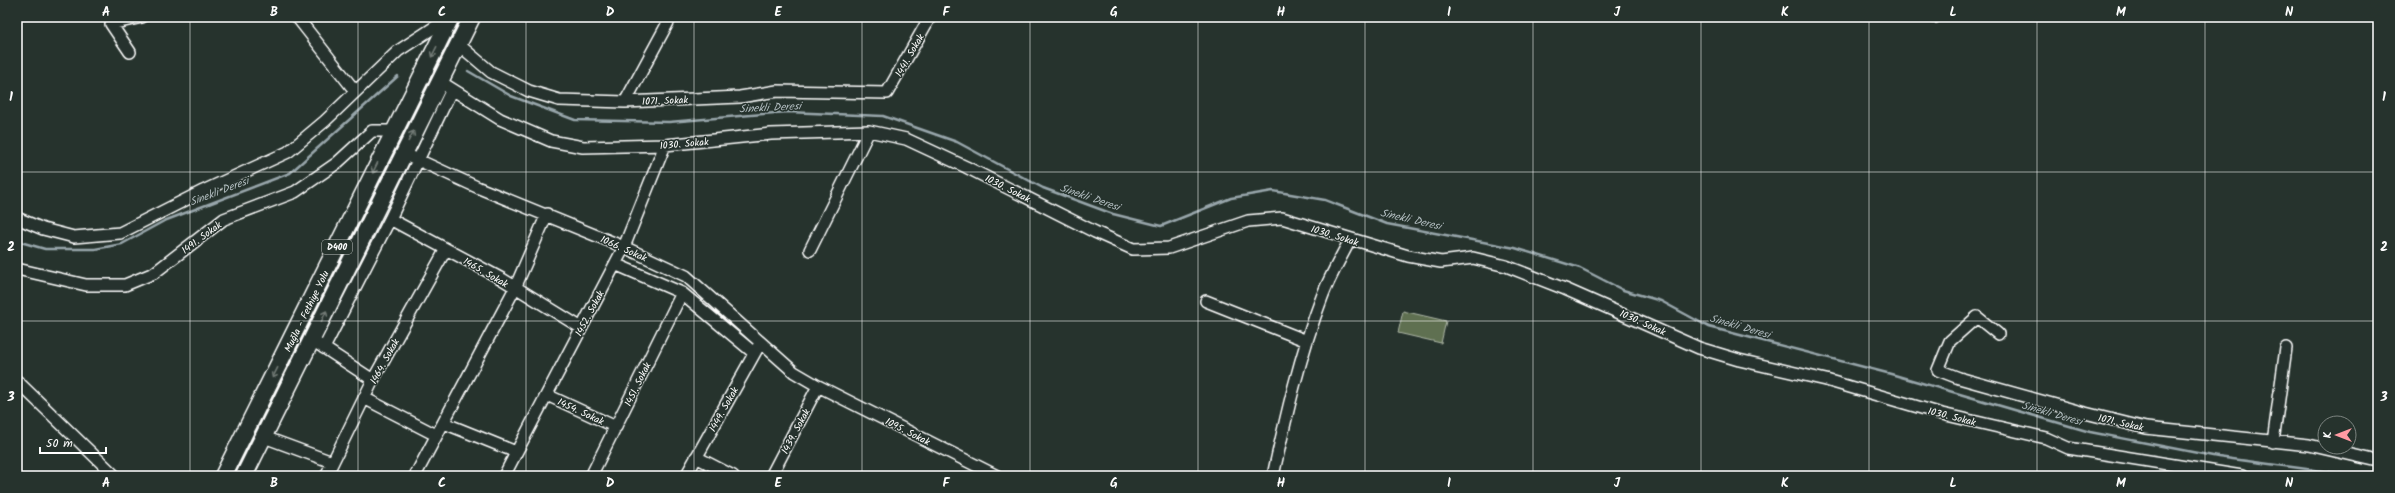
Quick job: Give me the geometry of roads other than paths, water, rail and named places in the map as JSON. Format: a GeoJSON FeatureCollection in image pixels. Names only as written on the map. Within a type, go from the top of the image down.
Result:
{"type":"FeatureCollection","features":[{"type":"Feature","properties":{"kind":"highway","name":"Muğla - Fethiye Yolu"},"geometry":{"type":"LineString","coordinates":[[223,476],[393,131],[451,17]]}},
{"type":"Feature","properties":{"kind":"highway","name":"Muğla - Fethiye Yolu"},"geometry":{"type":"LineString","coordinates":[[244,476],[264,437],[318,345],[403,153],[446,85],[458,44],[472,17]]}},
{"type":"Feature","properties":{"kind":"street"},"geometry":{"type":"LineString","coordinates":[[130,52],[111,24],[142,17]]}},
{"type":"Feature","properties":{"kind":"street"},"geometry":{"type":"LineString","coordinates":[[297,17],[355,91]]}},
{"type":"Feature","properties":{"kind":"street"},"geometry":{"type":"LineString","coordinates":[[428,31],[435,17]]}},
{"type":"Feature","properties":{"kind":"street"},"geometry":{"type":"LineString","coordinates":[[17,218],[43,229],[74,237],[120,233],[203,191],[288,152],[398,51],[451,17]]}},
{"type":"Feature","properties":{"kind":"street"},"geometry":{"type":"LineString","coordinates":[[625,102],[670,17]]}},
{"type":"Feature","properties":{"kind":"street","name":"1441. Sokak"},"geometry":{"type":"LineString","coordinates":[[887,93],[930,17]]}},
{"type":"Feature","properties":{"kind":"street","name":"1071. Sokak"},"geometry":{"type":"LineString","coordinates":[[458,44],[491,72],[529,91],[559,100],[625,102],[740,98],[777,91],[887,93]]}},
{"type":"Feature","properties":{"kind":"street"},"geometry":{"type":"LineString","coordinates":[[373,380],[318,345],[390,219],[418,160],[446,85]]}},
{"type":"Feature","properties":{"kind":"street","name":"1030. Sokak"},"geometry":{"type":"LineString","coordinates":[[446,85],[500,119],[551,141],[583,147],[665,145],[771,134],[869,130],[906,139],[966,167],[1095,232],[1133,249],[1169,248],[1248,221],[1282,218],[1350,240],[1408,256],[1441,262],[1473,258],[1506,266],[1565,289],[1699,348],[1739,360],[1826,380],[1942,414],[2046,438],[2068,448],[2242,476]]}},
{"type":"Feature","properties":{"kind":"street"},"geometry":{"type":"LineString","coordinates":[[810,250],[869,130]]}},
{"type":"Feature","properties":{"kind":"street","name":"1491. Sokak"},"geometry":{"type":"LineString","coordinates":[[17,269],[86,285],[125,285],[154,274],[224,220],[295,192],[338,163],[372,131],[393,131]]}},
{"type":"Feature","properties":{"kind":"street","name":"1452. Sokak"},"geometry":{"type":"LineString","coordinates":[[504,476],[547,395],[580,328],[624,247],[665,145]]}},
{"type":"Feature","properties":{"kind":"street","name":"1066. Sokak"},"geometry":{"type":"LineString","coordinates":[[403,153],[479,188],[624,247],[686,276],[794,372],[818,386]]}},
{"type":"Feature","properties":{"kind":"street"},"geometry":{"type":"LineString","coordinates":[[415,476],[515,288],[546,214]]}},
{"type":"Feature","properties":{"kind":"street","name":"1465. Sokak"},"geometry":{"type":"LineString","coordinates":[[390,219],[502,279],[580,328]]}},
{"type":"Feature","properties":{"kind":"street"},"geometry":{"type":"LineString","coordinates":[[1273,476],[1284,423],[1307,341],[1322,296],[1350,240]]}},
{"type":"Feature","properties":{"kind":"street","name":"1464. Sokak"},"geometry":{"type":"LineString","coordinates":[[326,476],[373,380],[446,249]]}},
{"type":"Feature","properties":{"kind":"street"},"geometry":{"type":"LineString","coordinates":[[615,264],[682,292],[754,353]]}},
{"type":"Feature","properties":{"kind":"street","name":"1451. Sokak"},"geometry":{"type":"LineString","coordinates":[[591,476],[682,292]]}},
{"type":"Feature","properties":{"kind":"street"},"geometry":{"type":"LineString","coordinates":[[1206,301],[1307,341]]}},
{"type":"Feature","properties":{"kind":"street","name":"1071. Sokak"},"geometry":{"type":"LineString","coordinates":[[1998,334],[1977,317],[1950,341],[1938,370],[1959,378],[2081,412],[2146,428],[2309,445],[2378,461]]}},
{"type":"Feature","properties":{"kind":"street","name":"1449. Sokak"},"geometry":{"type":"LineString","coordinates":[[686,476],[760,343]]}},
{"type":"Feature","properties":{"kind":"street"},"geometry":{"type":"LineString","coordinates":[[2273,442],[2286,348]]}},
{"type":"Feature","properties":{"kind":"street"},"geometry":{"type":"LineString","coordinates":[[17,381],[115,476]]}},
{"type":"Feature","properties":{"kind":"street","name":"1439. Sokak"},"geometry":{"type":"LineString","coordinates":[[771,476],[818,386]]}},
{"type":"Feature","properties":{"kind":"street","name":"1095. Sokak"},"geometry":{"type":"LineString","coordinates":[[818,386],[997,476]]}},
{"type":"Feature","properties":{"kind":"street","name":"1454. Sokak"},"geometry":{"type":"LineString","coordinates":[[547,395],[616,427]]}},
{"type":"Feature","properties":{"kind":"street"},"geometry":{"type":"LineString","coordinates":[[364,398],[436,436]]}},
{"type":"Feature","properties":{"kind":"street"},"geometry":{"type":"LineString","coordinates":[[444,423],[516,452]]}},
{"type":"Feature","properties":{"kind":"street"},"geometry":{"type":"LineString","coordinates":[[264,437],[332,462]]}},
{"type":"Feature","properties":{"kind":"street"},"geometry":{"type":"LineString","coordinates":[[696,457],[733,476]]}},
{"type":"Feature","properties":{"kind":"waterway","name":"Sinekli Deresi"},"geometry":{"type":"LineString","coordinates":[[468,71],[511,96],[575,120],[669,122],[787,112],[883,116],[957,142],[1043,188],[1113,214],[1161,226],[1231,198],[1273,191],[1325,200],[1387,224],[1515,248],[1580,268],[1623,290],[1661,301],[1709,327],[1891,374],[2090,432],[2218,457],[2358,476]]}},
{"type":"Feature","properties":{"kind":"waterway","name":"Sinekli Deresi"},"geometry":{"type":"LineString","coordinates":[[17,241],[45,249],[95,249],[122,244],[164,221],[290,173],[398,76]]}}]}
